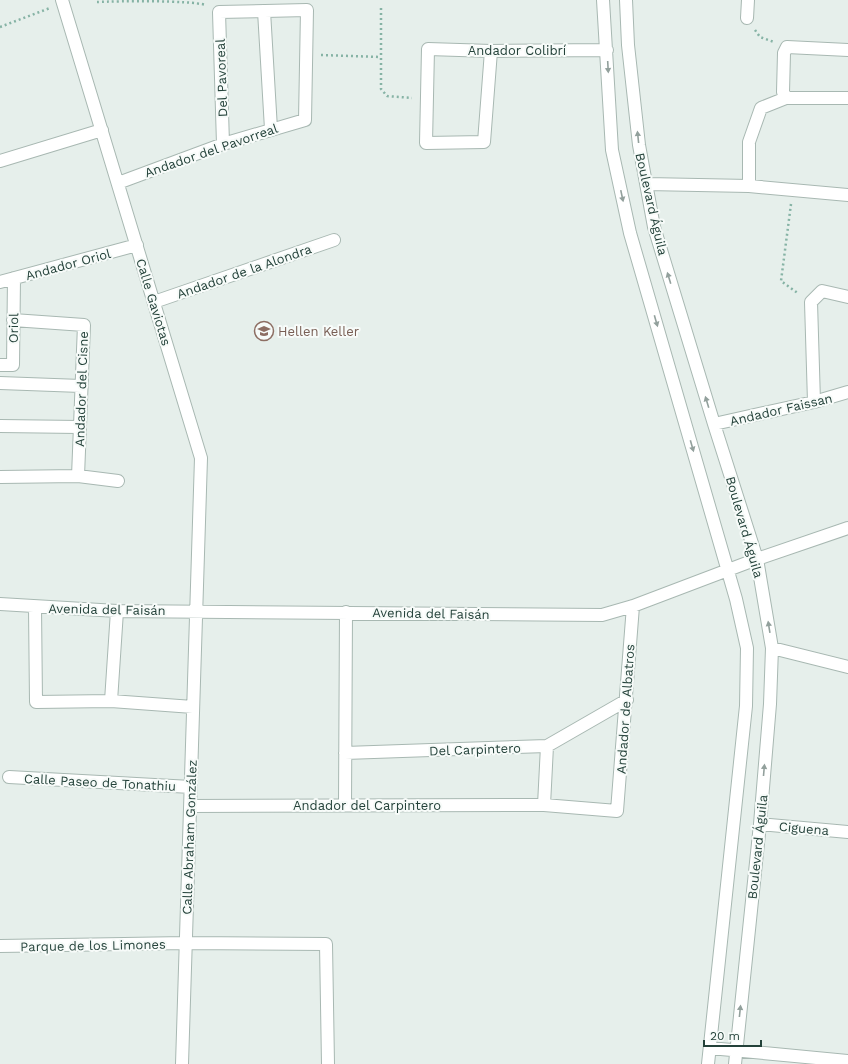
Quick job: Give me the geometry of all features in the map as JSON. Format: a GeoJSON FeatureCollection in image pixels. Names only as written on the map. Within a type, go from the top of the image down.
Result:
{"type":"FeatureCollection","features":[{"type":"Feature","properties":{"kind":"street","name":"Boulevard Águila"},"geometry":{"type":"LineString","coordinates":[[603,0],[612,150],[630,233],[728,570],[747,648],[746,706],[708,1064]]}},
{"type":"Feature","properties":{"kind":"street","name":"Boulevard Águila"},"geometry":{"type":"LineString","coordinates":[[626,0],[628,45],[639,145],[654,227],[757,559],[772,648],[770,704],[760,824],[735,1064]]}},
{"type":"Feature","properties":{"kind":"street"},"geometry":{"type":"LineString","coordinates":[[747,18],[748,0]]}},
{"type":"Feature","properties":{"kind":"street","name":"Calle Gaviotas"},"geometry":{"type":"LineString","coordinates":[[63,2],[202,458],[196,610]]}},
{"type":"Feature","properties":{"kind":"street"},"geometry":{"type":"LineString","coordinates":[[219,12],[307,10],[306,54]]}},
{"type":"Feature","properties":{"kind":"street"},"geometry":{"type":"LineString","coordinates":[[264,11],[271,129]]}},
{"type":"Feature","properties":{"kind":"street","name":"Del Pavoreal"},"geometry":{"type":"LineString","coordinates":[[219,12],[223,144]]}},
{"type":"Feature","properties":{"kind":"street"},"geometry":{"type":"LineString","coordinates":[[786,98],[783,92],[784,53],[787,47],[848,50]]}},
{"type":"Feature","properties":{"kind":"street","name":"Andador Colibrí"},"geometry":{"type":"LineString","coordinates":[[427,99],[428,49],[491,51],[607,50]]}},
{"type":"Feature","properties":{"kind":"street"},"geometry":{"type":"LineString","coordinates":[[427,99],[426,143],[484,142],[491,51]]}},
{"type":"Feature","properties":{"kind":"street","name":"Andador del Pavorreal"},"geometry":{"type":"LineString","coordinates":[[118,183],[223,144],[305,120],[306,54]]}},
{"type":"Feature","properties":{"kind":"street"},"geometry":{"type":"LineString","coordinates":[[749,186],[749,142],[762,108],[786,98],[848,98]]}},
{"type":"Feature","properties":{"kind":"street"},"geometry":{"type":"LineString","coordinates":[[0,161],[102,130]]}},
{"type":"Feature","properties":{"kind":"street"},"geometry":{"type":"LineString","coordinates":[[647,184],[749,186],[848,195]]}},
{"type":"Feature","properties":{"kind":"street","name":"Andador de la Alondra"},"geometry":{"type":"LineString","coordinates":[[154,302],[334,240]]}},
{"type":"Feature","properties":{"kind":"street","name":"Andador Oriol"},"geometry":{"type":"LineString","coordinates":[[0,282],[137,245]]}},
{"type":"Feature","properties":{"kind":"street","name":"Oriol"},"geometry":{"type":"LineString","coordinates":[[0,364],[13,365],[14,278]]}},
{"type":"Feature","properties":{"kind":"street"},"geometry":{"type":"LineString","coordinates":[[814,402],[811,302],[822,291],[848,297]]}},
{"type":"Feature","properties":{"kind":"street","name":"Andador del Cisne"},"geometry":{"type":"LineString","coordinates":[[14,320],[84,325],[78,476]]}},
{"type":"Feature","properties":{"kind":"street"},"geometry":{"type":"LineString","coordinates":[[0,383],[81,386]]}},
{"type":"Feature","properties":{"kind":"street","name":"Andador Faissan"},"geometry":{"type":"LineString","coordinates":[[714,424],[814,402],[848,392]]}},
{"type":"Feature","properties":{"kind":"street"},"geometry":{"type":"LineString","coordinates":[[0,426],[79,427]]}},
{"type":"Feature","properties":{"kind":"street"},"geometry":{"type":"LineString","coordinates":[[0,477],[78,476],[118,481]]}},
{"type":"Feature","properties":{"kind":"street","name":"Avenida del Faisán"},"geometry":{"type":"LineString","coordinates":[[0,604],[117,611],[196,610],[602,615],[633,606],[757,559],[848,528]]}},
{"type":"Feature","properties":{"kind":"street","name":"Andador de Albatros"},"geometry":{"type":"LineString","coordinates":[[617,811],[627,700],[633,606]]}},
{"type":"Feature","properties":{"kind":"street"},"geometry":{"type":"LineString","coordinates":[[35,607],[36,702],[111,701],[193,707]]}},
{"type":"Feature","properties":{"kind":"street","name":"Calle Abraham González"},"geometry":{"type":"LineString","coordinates":[[182,1064],[196,610]]}},
{"type":"Feature","properties":{"kind":"street"},"geometry":{"type":"LineString","coordinates":[[111,701],[117,611]]}},
{"type":"Feature","properties":{"kind":"street"},"geometry":{"type":"LineString","coordinates":[[345,805],[346,612]]}},
{"type":"Feature","properties":{"kind":"street"},"geometry":{"type":"LineString","coordinates":[[772,648],[848,667]]}},
{"type":"Feature","properties":{"kind":"street"},"geometry":{"type":"LineString","coordinates":[[544,805],[547,746],[627,700]]}},
{"type":"Feature","properties":{"kind":"street","name":"Del Carpintero"},"geometry":{"type":"LineString","coordinates":[[345,753],[547,746]]}},
{"type":"Feature","properties":{"kind":"street","name":"Calle Paseo de Tonathiu"},"geometry":{"type":"LineString","coordinates":[[9,777],[191,787]]}},
{"type":"Feature","properties":{"kind":"street","name":"Andador del Carpintero"},"geometry":{"type":"LineString","coordinates":[[190,806],[544,805],[617,811]]}},
{"type":"Feature","properties":{"kind":"street","name":"Ciguena"},"geometry":{"type":"LineString","coordinates":[[760,824],[848,832]]}},
{"type":"Feature","properties":{"kind":"street","name":"Parque de los Limones"},"geometry":{"type":"LineString","coordinates":[[0,946],[186,943],[326,944],[328,1064]]}},
{"type":"Feature","properties":{"kind":"street"},"geometry":{"type":"LineString","coordinates":[[710,1048],[848,1061]]}},
{"type":"Feature","properties":{"kind":"path"},"geometry":{"type":"LineString","coordinates":[[97,2],[161,0],[200,2],[219,12]]}},
{"type":"Feature","properties":{"kind":"path"},"geometry":{"type":"LineString","coordinates":[[0,27],[63,2]]}},
{"type":"Feature","properties":{"kind":"path"},"geometry":{"type":"LineString","coordinates":[[381,8],[381,89],[387,96],[427,99]]}},
{"type":"Feature","properties":{"kind":"path"},"geometry":{"type":"LineString","coordinates":[[747,18],[760,37],[787,47]]}},
{"type":"Feature","properties":{"kind":"path"},"geometry":{"type":"LineString","coordinates":[[306,54],[380,57]]}},
{"type":"Feature","properties":{"kind":"path"},"geometry":{"type":"LineString","coordinates":[[793,190],[781,281],[811,302]]}},
{"type":"Feature","properties":{"kind":"place","name":"Hellen Keller"},"geometry":{"type":"Point","coordinates":[264,331]}}]}
